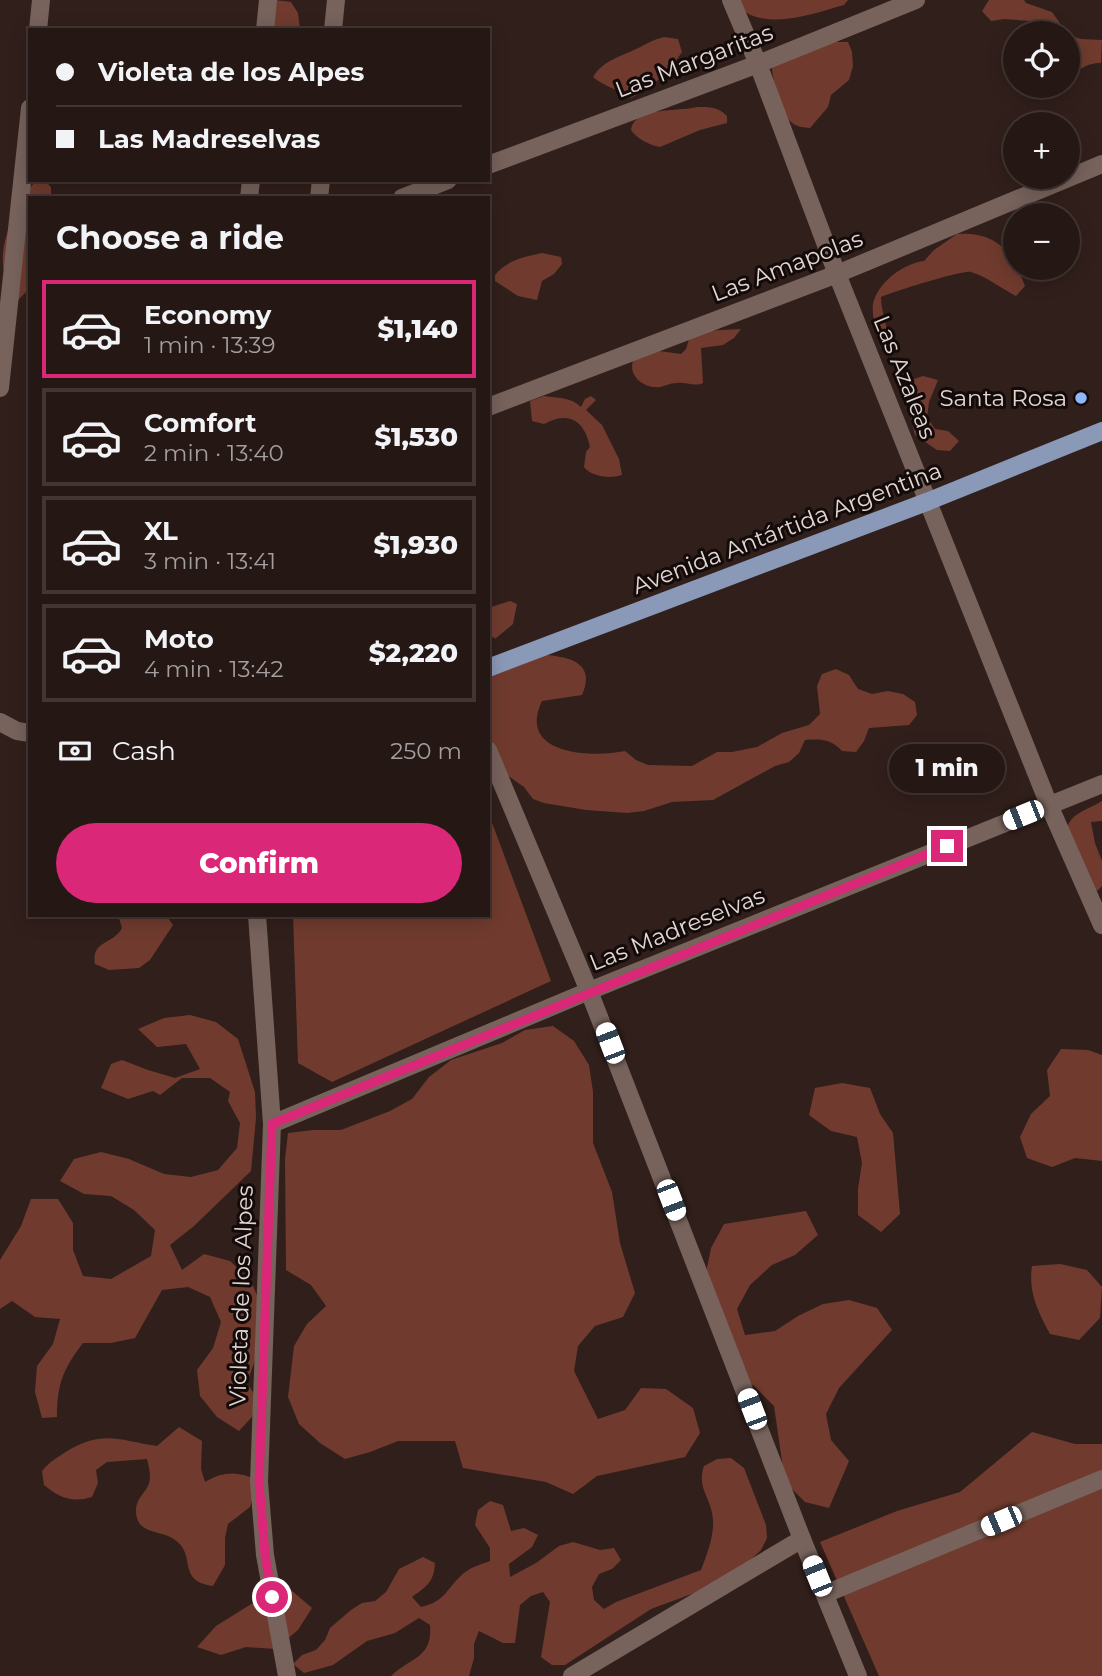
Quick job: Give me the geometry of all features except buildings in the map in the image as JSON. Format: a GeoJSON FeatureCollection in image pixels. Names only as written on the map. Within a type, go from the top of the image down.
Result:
{"type":"FeatureCollection","features":[{"type":"Feature","properties":{"kind":"main road","name":"Avenida Antártida Argentina"},"geometry":{"type":"LineString","coordinates":[[490,666],[929,501],[1102,431]]}},
{"type":"Feature","properties":{"kind":"street"},"geometry":{"type":"LineString","coordinates":[[38,28],[41,0]]}},
{"type":"Feature","properties":{"kind":"street"},"geometry":{"type":"LineString","coordinates":[[265,28],[268,0]]}},
{"type":"Feature","properties":{"kind":"street"},"geometry":{"type":"LineString","coordinates":[[333,28],[336,0]]}},
{"type":"Feature","properties":{"kind":"street","name":"Las Azaleas"},"geometry":{"type":"LineString","coordinates":[[731,0],[837,274],[1049,804],[1102,925]]}},
{"type":"Feature","properties":{"kind":"street","name":"Las Margaritas"},"geometry":{"type":"LineString","coordinates":[[490,164],[758,64],[916,0]]}},
{"type":"Feature","properties":{"kind":"street"},"geometry":{"type":"LineString","coordinates":[[0,388],[28,127]]}},
{"type":"Feature","properties":{"kind":"street","name":"Las Amapolas"},"geometry":{"type":"LineString","coordinates":[[490,406],[837,274],[1102,164]]}},
{"type":"Feature","properties":{"kind":"street"},"geometry":{"type":"LineString","coordinates":[[407,196],[443,182]]}},
{"type":"Feature","properties":{"kind":"street"},"geometry":{"type":"LineString","coordinates":[[0,722],[17,731],[28,733]]}},
{"type":"Feature","properties":{"kind":"street"},"geometry":{"type":"LineString","coordinates":[[490,756],[589,991],[858,1676]]}},
{"type":"Feature","properties":{"kind":"street","name":"Las Madreselvas"},"geometry":{"type":"LineString","coordinates":[[272,1124],[589,991],[1102,784]]}},
{"type":"Feature","properties":{"kind":"street","name":"Violeta de los Alpes"},"geometry":{"type":"LineString","coordinates":[[257,917],[272,1124],[259,1482],[265,1555],[287,1676]]}},
{"type":"Feature","properties":{"kind":"street"},"geometry":{"type":"LineString","coordinates":[[825,1594],[1102,1479]]}},
{"type":"Feature","properties":{"kind":"street"},"geometry":{"type":"LineString","coordinates":[[572,1676],[802,1539]]}},
{"type":"Feature","properties":{"kind":"shaded area"},"geometry":{"type":"Polygon","coordinates":[[[275,0],[291,2],[298,13],[300,28],[264,28],[275,0]]]}},
{"type":"Feature","properties":{"kind":"shaded area"},"geometry":{"type":"Polygon","coordinates":[[[732,0],[848,0],[844,5],[801,17],[770,19],[743,11],[732,0]]]}},
{"type":"Feature","properties":{"kind":"shaded area"},"geometry":{"type":"Polygon","coordinates":[[[989,0],[1024,0],[1052,12],[1058,21],[991,21],[982,11],[989,0]]]}},
{"type":"Feature","properties":{"kind":"shaded area"},"geometry":{"type":"Polygon","coordinates":[[[664,37],[678,39],[682,52],[654,84],[631,98],[593,77],[611,60],[664,37]]]}},
{"type":"Feature","properties":{"kind":"shaded area"},"geometry":{"type":"Polygon","coordinates":[[[1080,39],[1102,40],[1101,63],[1080,69],[1080,39]]]}},
{"type":"Feature","properties":{"kind":"shaded area"},"geometry":{"type":"Polygon","coordinates":[[[833,42],[848,42],[853,66],[849,80],[831,95],[828,107],[810,128],[797,126],[784,112],[772,68],[780,58],[833,42]]]}},
{"type":"Feature","properties":{"kind":"shaded area"},"geometry":{"type":"Polygon","coordinates":[[[697,107],[720,110],[727,116],[727,123],[700,130],[660,147],[644,141],[631,130],[634,122],[648,113],[697,107]]]}},
{"type":"Feature","properties":{"kind":"shaded area"},"geometry":{"type":"Polygon","coordinates":[[[36,182],[46,182],[51,187],[51,196],[28,196],[28,290],[18,300],[4,270],[3,255],[12,219],[36,182]]]}},
{"type":"Feature","properties":{"kind":"shaded area"},"geometry":{"type":"Polygon","coordinates":[[[957,234],[983,236],[1003,247],[1003,280],[1022,280],[1025,286],[1016,296],[977,274],[965,272],[881,297],[886,336],[875,328],[873,303],[877,293],[888,279],[909,265],[924,261],[934,250],[957,234]]]}},
{"type":"Feature","properties":{"kind":"shaded area"},"geometry":{"type":"Polygon","coordinates":[[[542,253],[561,257],[562,264],[554,274],[542,281],[537,300],[518,296],[495,281],[495,275],[510,263],[542,253]]]}},
{"type":"Feature","properties":{"kind":"shaded area"},"geometry":{"type":"Polygon","coordinates":[[[741,329],[723,345],[701,348],[703,383],[674,383],[654,387],[635,377],[632,367],[633,361],[638,357],[659,351],[681,354],[686,349],[690,336],[702,331],[741,329]]]}},
{"type":"Feature","properties":{"kind":"shaded area"},"geometry":{"type":"Polygon","coordinates":[[[923,376],[938,380],[929,402],[927,417],[935,429],[948,431],[959,441],[950,451],[937,450],[915,435],[910,408],[910,387],[911,380],[923,376]]]}},
{"type":"Feature","properties":{"kind":"shaded area"},"geometry":{"type":"Polygon","coordinates":[[[544,396],[568,400],[581,407],[585,399],[591,396],[596,400],[586,410],[602,425],[619,459],[622,475],[602,476],[584,467],[586,452],[590,447],[584,430],[574,420],[561,418],[544,424],[532,421],[530,401],[544,396]]]}},
{"type":"Feature","properties":{"kind":"shaded area"},"geometry":{"type":"Polygon","coordinates":[[[510,601],[517,604],[513,624],[495,639],[490,638],[490,607],[510,601]]]}},
{"type":"Feature","properties":{"kind":"shaded area"},"geometry":{"type":"Polygon","coordinates":[[[534,654],[574,661],[585,673],[586,683],[582,695],[542,701],[537,719],[539,733],[561,749],[594,754],[625,751],[648,765],[692,766],[717,752],[757,747],[782,733],[809,725],[820,714],[817,686],[822,674],[836,669],[849,675],[858,689],[872,694],[888,691],[903,694],[915,702],[917,715],[909,725],[869,728],[856,752],[842,751],[825,741],[805,740],[799,753],[789,762],[775,766],[713,800],[672,802],[627,813],[586,810],[533,799],[524,787],[501,771],[490,758],[490,673],[534,654]]]}},
{"type":"Feature","properties":{"kind":"shaded area"},"geometry":{"type":"Polygon","coordinates":[[[1102,801],[1102,821],[1091,822],[1102,861],[1102,886],[1096,892],[1065,834],[1074,817],[1102,801]]]}},
{"type":"Feature","properties":{"kind":"shaded area"},"geometry":{"type":"Polygon","coordinates":[[[490,817],[551,981],[332,1082],[298,1063],[293,917],[490,917],[490,817]]]}},
{"type":"Feature","properties":{"kind":"shaded area"},"geometry":{"type":"Polygon","coordinates":[[[119,917],[168,917],[173,925],[150,960],[139,968],[109,970],[95,964],[99,947],[122,928],[119,917]]]}},
{"type":"Feature","properties":{"kind":"shaded area"},"geometry":{"type":"Polygon","coordinates":[[[190,1015],[216,1022],[238,1039],[255,1092],[256,1118],[251,1171],[194,1226],[170,1245],[182,1270],[204,1254],[230,1261],[251,1281],[262,1308],[256,1357],[247,1383],[262,1406],[239,1431],[217,1417],[200,1396],[197,1370],[213,1348],[221,1322],[210,1297],[188,1287],[162,1290],[135,1338],[111,1343],[83,1343],[62,1377],[57,1417],[42,1418],[35,1392],[37,1366],[53,1344],[60,1319],[35,1317],[12,1301],[0,1309],[0,1260],[21,1226],[31,1199],[58,1199],[73,1223],[73,1250],[83,1276],[111,1279],[151,1256],[155,1230],[134,1210],[111,1196],[84,1194],[60,1181],[74,1159],[101,1152],[129,1159],[164,1174],[191,1177],[218,1170],[237,1148],[240,1123],[228,1101],[230,1092],[210,1078],[182,1078],[160,1095],[153,1091],[128,1099],[101,1088],[111,1064],[122,1060],[175,1078],[200,1069],[186,1044],[157,1047],[138,1029],[164,1018],[190,1015]]]}},
{"type":"Feature","properties":{"kind":"shaded area"},"geometry":{"type":"Polygon","coordinates":[[[553,1026],[574,1041],[589,1065],[593,1092],[593,1143],[612,1192],[620,1243],[635,1293],[623,1317],[595,1326],[578,1346],[574,1371],[598,1419],[625,1410],[641,1388],[666,1389],[693,1408],[700,1433],[685,1457],[597,1476],[573,1494],[546,1482],[463,1468],[455,1441],[398,1441],[345,1459],[320,1443],[299,1424],[288,1397],[294,1346],[307,1324],[326,1306],[311,1285],[286,1270],[285,1159],[288,1133],[341,1130],[390,1111],[412,1099],[429,1077],[451,1060],[502,1043],[525,1030],[553,1026]]]}},
{"type":"Feature","properties":{"kind":"shaded area"},"geometry":{"type":"Polygon","coordinates":[[[1061,1049],[1088,1050],[1102,1055],[1102,1161],[1075,1158],[1052,1167],[1027,1158],[1020,1137],[1031,1114],[1050,1096],[1047,1070],[1061,1049]]]}},
{"type":"Feature","properties":{"kind":"shaded area"},"geometry":{"type":"Polygon","coordinates":[[[842,1083],[870,1088],[880,1114],[893,1133],[900,1214],[881,1232],[858,1215],[862,1163],[857,1137],[831,1131],[809,1115],[815,1088],[842,1083]]]}},
{"type":"Feature","properties":{"kind":"shaded area"},"geometry":{"type":"Polygon","coordinates":[[[806,1211],[818,1235],[795,1255],[772,1265],[750,1285],[737,1309],[745,1335],[775,1331],[823,1304],[849,1300],[877,1308],[892,1330],[839,1388],[826,1414],[831,1440],[849,1461],[829,1508],[805,1502],[785,1482],[774,1406],[755,1387],[734,1372],[706,1273],[711,1248],[724,1224],[806,1211]]]}},
{"type":"Feature","properties":{"kind":"shaded area"},"geometry":{"type":"Polygon","coordinates":[[[1060,1264],[1087,1270],[1102,1287],[1100,1318],[1079,1340],[1050,1334],[1033,1293],[1032,1266],[1060,1264]]]}},
{"type":"Feature","properties":{"kind":"shaded area"},"geometry":{"type":"Polygon","coordinates":[[[179,1427],[202,1441],[201,1469],[205,1482],[232,1474],[244,1475],[258,1481],[250,1507],[228,1524],[225,1565],[213,1586],[195,1579],[185,1553],[175,1540],[150,1531],[140,1524],[136,1510],[150,1480],[147,1459],[107,1462],[96,1470],[98,1483],[92,1497],[67,1498],[44,1485],[42,1471],[67,1451],[80,1445],[111,1438],[157,1446],[179,1427]]]}},
{"type":"Feature","properties":{"kind":"shaded area"},"geometry":{"type":"Polygon","coordinates":[[[1032,1432],[1075,1444],[1102,1444],[1102,1676],[879,1676],[820,1542],[897,1511],[960,1492],[1032,1432]]]}},
{"type":"Feature","properties":{"kind":"shaded area"},"geometry":{"type":"Polygon","coordinates":[[[731,1458],[744,1468],[766,1525],[767,1538],[761,1550],[741,1569],[716,1585],[651,1609],[565,1665],[552,1665],[541,1657],[550,1602],[543,1592],[531,1596],[520,1605],[515,1643],[503,1643],[479,1631],[469,1676],[391,1676],[419,1656],[428,1644],[430,1625],[419,1618],[395,1633],[367,1641],[333,1665],[304,1673],[293,1664],[302,1655],[316,1650],[325,1640],[330,1628],[351,1610],[362,1603],[375,1601],[386,1592],[399,1569],[423,1557],[435,1563],[429,1583],[412,1597],[421,1607],[441,1598],[467,1571],[490,1561],[490,1548],[475,1525],[478,1510],[490,1501],[503,1505],[511,1531],[524,1528],[538,1535],[532,1547],[509,1564],[510,1577],[559,1546],[573,1542],[600,1550],[614,1548],[621,1560],[612,1569],[599,1574],[592,1587],[594,1600],[604,1609],[701,1570],[710,1545],[713,1526],[712,1512],[702,1481],[704,1466],[717,1459],[731,1458]]]}},
{"type":"Feature","properties":{"kind":"shaded area"},"geometry":{"type":"Polygon","coordinates":[[[291,1590],[312,1608],[298,1630],[275,1649],[246,1647],[221,1655],[197,1647],[216,1626],[264,1596],[291,1590]]]}},
{"type":"Feature","properties":{"kind":"place","name":"Santa Rosa"},"geometry":{"type":"Point","coordinates":[1081,398]}},
{"type":"Feature","properties":{"kind":"route"},"geometry":{"type":"LineString","coordinates":[[272,1597],[265,1555],[259,1482],[272,1124],[589,991],[947,846]]}}]}
